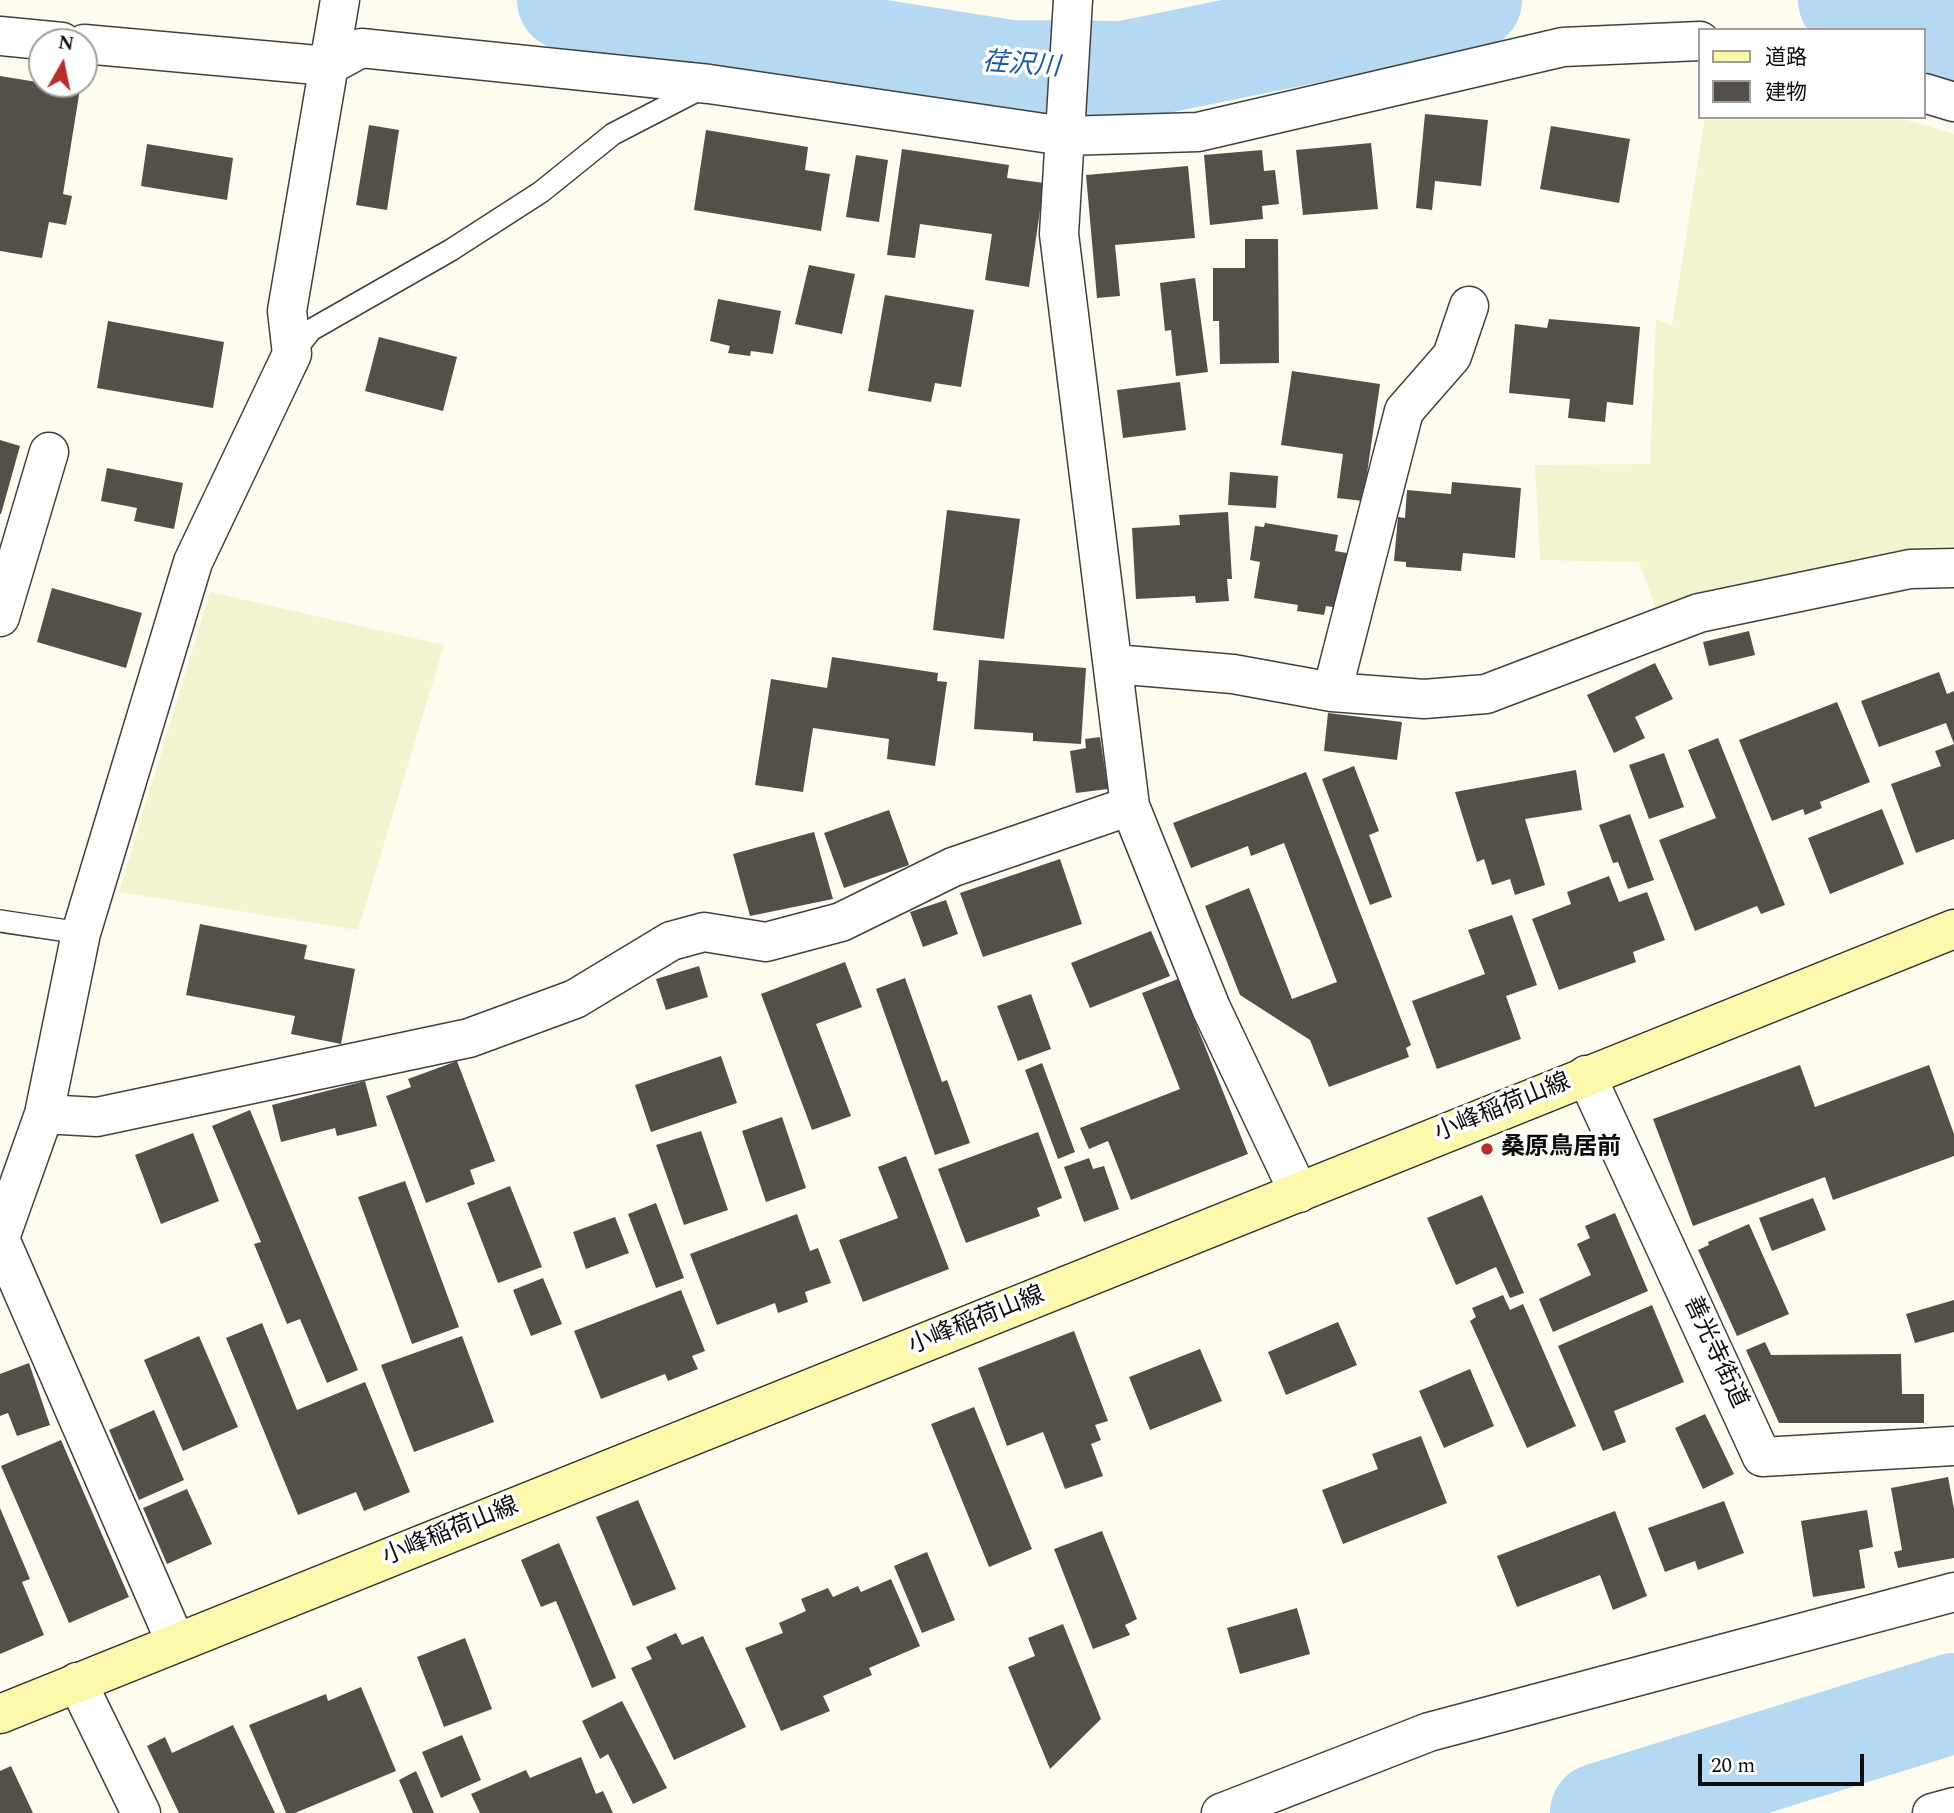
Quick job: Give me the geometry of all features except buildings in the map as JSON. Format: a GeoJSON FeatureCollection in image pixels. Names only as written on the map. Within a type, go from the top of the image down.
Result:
{"type":"FeatureCollection","features":[{"type":"Feature","properties":{"kind":"main road","name":"小峰稲荷山線"},"geometry":{"type":"LineString","coordinates":[[0,1714],[1954,929]]}},
{"type":"Feature","properties":{"kind":"street"},"geometry":{"type":"LineString","coordinates":[[1072,5],[1059,234],[1130,806],[1211,1008],[1299,1194]]}},
{"type":"Feature","properties":{"kind":"street"},"geometry":{"type":"LineString","coordinates":[[98,43],[334,32],[361,48],[709,84],[1065,129],[1198,132],[1563,47],[1699,41]]}},
{"type":"Feature","properties":{"kind":"street"},"geometry":{"type":"LineString","coordinates":[[176,1643],[0,1238],[44,1114],[81,933],[193,562],[292,354],[287,311],[334,32]]}},
{"type":"Feature","properties":{"kind":"street"},"geometry":{"type":"LineString","coordinates":[[0,36],[28,39]]}},
{"type":"Feature","properties":{"kind":"street"},"geometry":{"type":"LineString","coordinates":[[1926,94],[1954,102]]}},
{"type":"Feature","properties":{"kind":"street"},"geometry":{"type":"LineString","coordinates":[[1332,692],[1404,411],[1452,356],[1469,306]]}},
{"type":"Feature","properties":{"kind":"street"},"geometry":{"type":"LineString","coordinates":[[0,617],[49,452]]}},
{"type":"Feature","properties":{"kind":"street"},"geometry":{"type":"LineString","coordinates":[[1114,664],[1234,674],[1332,692],[1424,699],[1486,694],[1699,613],[1910,569],[1954,568]]}},
{"type":"Feature","properties":{"kind":"street"},"geometry":{"type":"LineString","coordinates":[[44,1114],[97,1117],[469,1038],[575,999],[671,941],[704,932],[766,942],[841,922],[953,867],[1130,806]]}},
{"type":"Feature","properties":{"kind":"street","name":"善光寺街道"},"geometry":{"type":"LineString","coordinates":[[1586,1075],[1762,1457],[1954,1446]]}},
{"type":"Feature","properties":{"kind":"street"},"geometry":{"type":"LineString","coordinates":[[1221,1813],[1429,1732],[1954,1591]]}},
{"type":"Feature","properties":{"kind":"street"},"geometry":{"type":"LineString","coordinates":[[77,1682],[141,1813]]}},
{"type":"Feature","properties":{"kind":"street"},"geometry":{"type":"LineString","coordinates":[[1932,1813],[1954,1807]]}},
{"type":"Feature","properties":{"kind":"lane"},"geometry":{"type":"LineString","coordinates":[[292,354],[311,330],[474,236],[541,192],[612,134],[709,84]]}},
{"type":"Feature","properties":{"kind":"lane"},"geometry":{"type":"LineString","coordinates":[[0,922],[81,933]]}},
{"type":"Feature","properties":{"kind":"green space"},"geometry":{"type":"Polygon","coordinates":[[[1705,119],[1904,119],[1954,134],[1954,546],[1906,549],[1692,596],[1656,609],[1639,562],[1540,560],[1535,465],[1650,464],[1656,319],[1672,325],[1705,119]]]}},
{"type":"Feature","properties":{"kind":"green space"},"geometry":{"type":"Polygon","coordinates":[[[210,592],[444,645],[358,930],[119,892],[210,592]]]}},
{"type":"Feature","properties":{"kind":"waterway","name":"荏沢川"},"geometry":{"type":"LineString","coordinates":[[567,0],[1009,70],[1124,71],[1472,0]]}},
{"type":"Feature","properties":{"kind":"waterway","name":"荏沢川"},"geometry":{"type":"LineString","coordinates":[[1848,0],[1916,17],[1954,31]]}},
{"type":"Feature","properties":{"kind":"waterway"},"geometry":{"type":"LineString","coordinates":[[1600,1813],[1954,1703]]}},
{"type":"Feature","properties":{"kind":"place","name":"桑原鳥居前"},"geometry":{"type":"Point","coordinates":[1487,1149]}}]}
